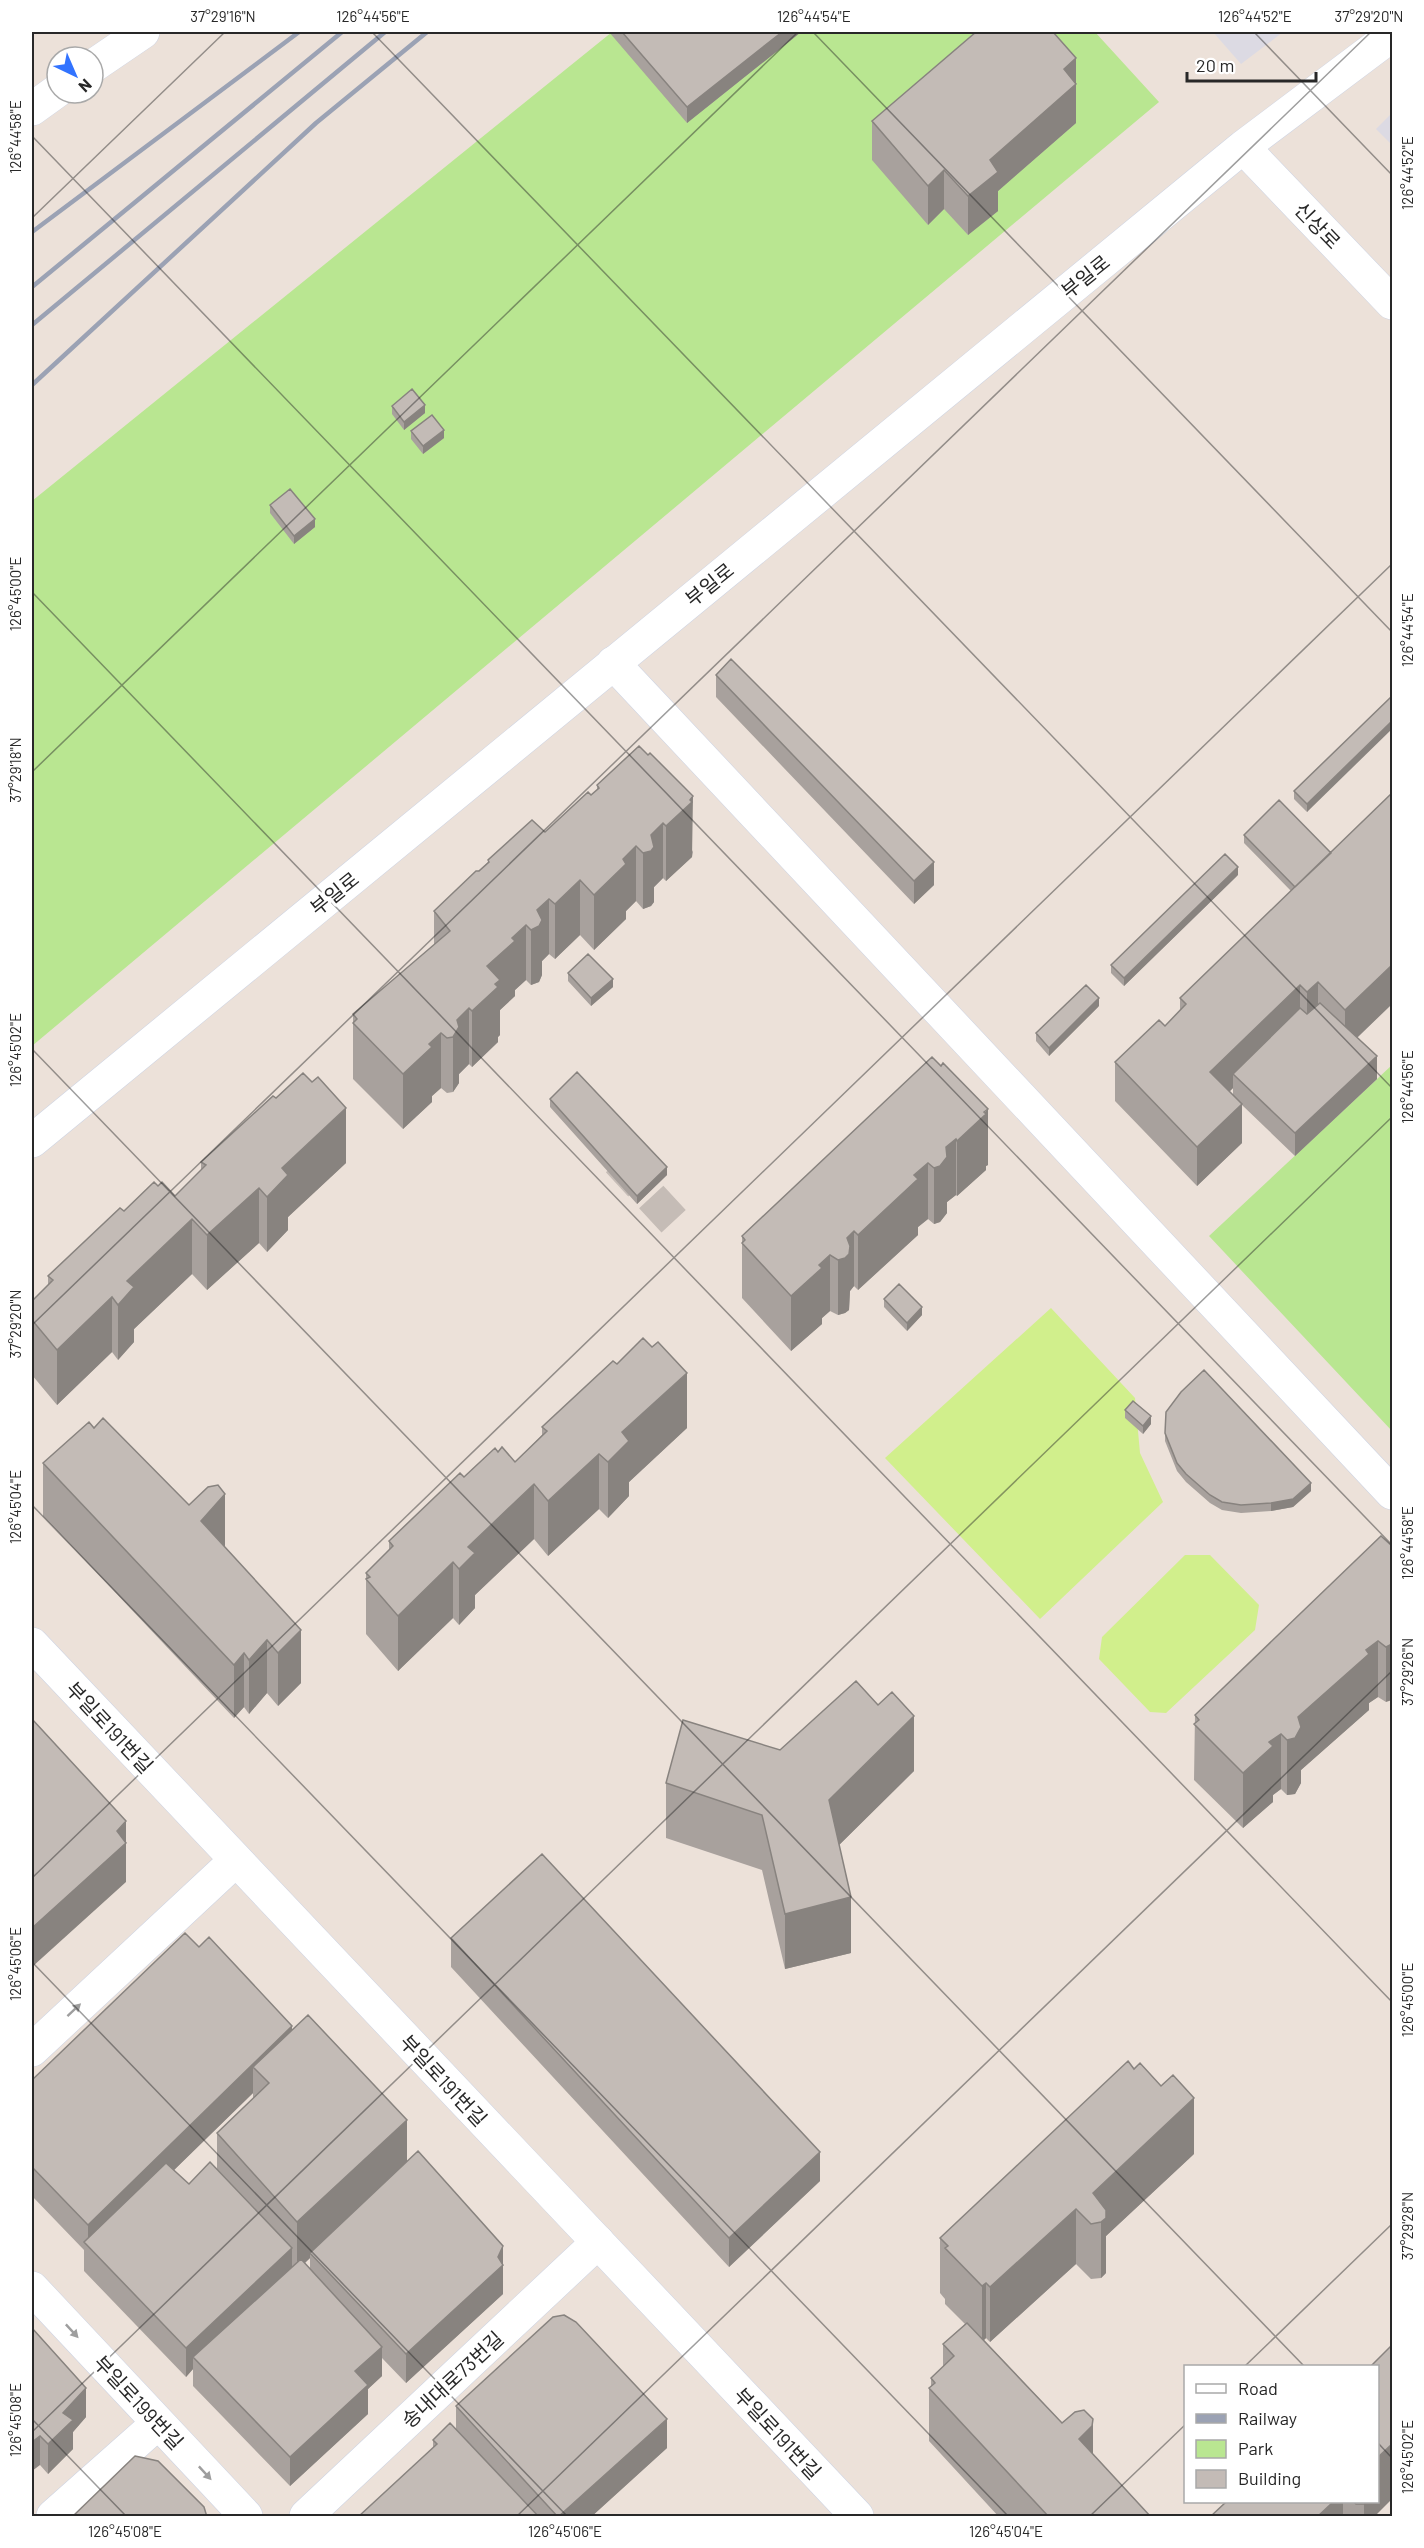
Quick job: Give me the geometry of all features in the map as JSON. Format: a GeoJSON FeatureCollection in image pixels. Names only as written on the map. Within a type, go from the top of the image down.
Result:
{"type":"FeatureCollection","features":[{"type":"Feature","properties":{"kind":"street"},"geometry":{"type":"LineString","coordinates":[[105,58],[143,32]]}},
{"type":"Feature","properties":{"kind":"street","name":"부일로"},"geometry":{"type":"LineString","coordinates":[[32,1141],[1243,147],[1392,35]]}},
{"type":"Feature","properties":{"kind":"street"},"geometry":{"type":"LineString","coordinates":[[32,109],[45,100]]}},
{"type":"Feature","properties":{"kind":"street","name":"신상로"},"geometry":{"type":"LineString","coordinates":[[1243,147],[1392,303]]}},
{"type":"Feature","properties":{"kind":"street"},"geometry":{"type":"LineString","coordinates":[[613,663],[1392,1493]]}},
{"type":"Feature","properties":{"kind":"street","name":"부일로191번길"},"geometry":{"type":"LineString","coordinates":[[32,1644],[857,2517]]}},
{"type":"Feature","properties":{"kind":"street"},"geometry":{"type":"LineString","coordinates":[[32,2050],[236,1860]]}},
{"type":"Feature","properties":{"kind":"street","name":"송내대로73번길"},"geometry":{"type":"LineString","coordinates":[[306,2517],[598,2242]]}},
{"type":"Feature","properties":{"kind":"street","name":"부일로199번길"},"geometry":{"type":"LineString","coordinates":[[32,2288],[246,2517]]}},
{"type":"Feature","properties":{"kind":"street"},"geometry":{"type":"LineString","coordinates":[[53,2517],[158,2423]]}},
{"type":"Feature","properties":{"kind":"shaded area"},"geometry":{"type":"Polygon","coordinates":[[[1213,32],[1283,32],[1241,64],[1213,32]]]}},
{"type":"Feature","properties":{"kind":"shaded area"},"geometry":{"type":"Polygon","coordinates":[[[1392,113],[1392,145],[1376,129],[1392,113]]]}},
{"type":"Feature","properties":{"kind":"green space"},"geometry":{"type":"Polygon","coordinates":[[[612,32],[1095,32],[1159,102],[32,1046],[32,501],[612,32]]]}},
{"type":"Feature","properties":{"kind":"green space"},"geometry":{"type":"Polygon","coordinates":[[[1392,1065],[1392,1431],[1209,1236],[1392,1065]]]}},
{"type":"Feature","properties":{"kind":"green space"},"geometry":{"type":"Polygon","coordinates":[[[1051,1308],[1135,1398],[1140,1453],[1163,1502],[1040,1619],[885,1458],[1051,1308]]]}},
{"type":"Feature","properties":{"kind":"green space"},"geometry":{"type":"Polygon","coordinates":[[[1185,1555],[1210,1555],[1259,1605],[1255,1630],[1166,1713],[1150,1712],[1099,1659],[1102,1637],[1185,1555]]]}},
{"type":"Feature","properties":{"kind":"building"},"geometry":{"type":"Polygon","coordinates":[[[622,32],[782,32],[687,107],[622,32]]]}},
{"type":"Feature","properties":{"kind":"building"},"geometry":{"type":"Polygon","coordinates":[[[976,32],[1053,32],[1076,58],[1064,69],[1076,84],[990,160],[998,172],[968,196],[944,170],[928,186],[872,121],[976,32]]]}},
{"type":"Feature","properties":{"kind":"building"},"geometry":{"type":"Polygon","coordinates":[[[412,389],[425,405],[404,422],[392,406],[412,389]]]}},
{"type":"Feature","properties":{"kind":"building"},"geometry":{"type":"Polygon","coordinates":[[[432,415],[444,430],[423,446],[411,431],[432,415]]]}},
{"type":"Feature","properties":{"kind":"building"},"geometry":{"type":"Polygon","coordinates":[[[290,489],[315,519],[294,536],[270,505],[290,489]]]}},
{"type":"Feature","properties":{"kind":"building"},"geometry":{"type":"Polygon","coordinates":[[[731,659],[934,862],[914,881],[716,675],[731,659]]]}},
{"type":"Feature","properties":{"kind":"building"},"geometry":{"type":"Polygon","coordinates":[[[1392,696],[1392,721],[1307,804],[1294,791],[1392,696]]]}},
{"type":"Feature","properties":{"kind":"building"},"geometry":{"type":"Polygon","coordinates":[[[639,746],[648,755],[650,753],[693,796],[690,800],[692,802],[666,826],[663,823],[651,835],[654,847],[651,851],[643,853],[636,846],[623,859],[626,864],[594,895],[580,880],[555,904],[549,899],[537,910],[542,920],[539,926],[531,930],[526,925],[512,938],[515,941],[487,966],[500,980],[495,984],[498,987],[472,1011],[469,1008],[457,1020],[459,1027],[453,1037],[447,1038],[441,1033],[429,1044],[432,1047],[403,1074],[353,1023],[357,1019],[353,1014],[450,931],[434,911],[476,871],[489,862],[488,860],[532,820],[545,832],[588,792],[591,795],[599,788],[597,785],[639,746]]]}},
{"type":"Feature","properties":{"kind":"building"},"geometry":{"type":"Polygon","coordinates":[[[1392,793],[1392,965],[1345,1010],[1318,982],[1307,992],[1300,985],[1210,1072],[1242,1104],[1197,1147],[1115,1062],[1159,1020],[1165,1026],[1186,1004],[1180,998],[1392,793]]]}},
{"type":"Feature","properties":{"kind":"building"},"geometry":{"type":"Polygon","coordinates":[[[1279,800],[1331,853],[1295,887],[1244,835],[1279,800]]]}},
{"type":"Feature","properties":{"kind":"building"},"geometry":{"type":"Polygon","coordinates":[[[1225,854],[1238,867],[1124,978],[1111,965],[1225,854]]]}},
{"type":"Feature","properties":{"kind":"building"},"geometry":{"type":"Polygon","coordinates":[[[588,954],[613,979],[591,998],[568,973],[588,954]]]}},
{"type":"Feature","properties":{"kind":"building"},"geometry":{"type":"Polygon","coordinates":[[[1086,985],[1099,998],[1049,1048],[1036,1033],[1086,985]]]}},
{"type":"Feature","properties":{"kind":"building"},"geometry":{"type":"Polygon","coordinates":[[[1320,1003],[1377,1056],[1295,1133],[1233,1074],[1300,1008],[1307,1014],[1320,1003]]]}},
{"type":"Feature","properties":{"kind":"building"},"geometry":{"type":"Polygon","coordinates":[[[932,1057],[941,1066],[943,1063],[988,1109],[984,1112],[986,1114],[957,1141],[956,1139],[946,1147],[947,1157],[940,1166],[934,1168],[928,1163],[914,1175],[918,1179],[858,1235],[854,1231],[847,1238],[850,1246],[849,1254],[845,1258],[838,1260],[830,1255],[819,1265],[822,1268],[791,1296],[742,1243],[745,1240],[742,1236],[932,1057]]]}},
{"type":"Feature","properties":{"kind":"building"},"geometry":{"type":"Polygon","coordinates":[[[577,1072],[667,1167],[637,1196],[550,1099],[577,1072]]]}},
{"type":"Feature","properties":{"kind":"building"},"geometry":{"type":"Polygon","coordinates":[[[303,1073],[312,1082],[318,1077],[346,1108],[282,1168],[288,1175],[267,1197],[259,1188],[207,1235],[192,1219],[127,1281],[134,1287],[118,1305],[112,1297],[57,1350],[32,1320],[32,1301],[53,1280],[48,1276],[120,1208],[124,1211],[154,1182],[158,1186],[162,1182],[175,1196],[206,1165],[201,1162],[273,1096],[276,1098],[303,1073]]]}},
{"type":"Feature","properties":{"kind":"building"},"geometry":{"type":"Polygon","coordinates":[[[899,1284],[922,1307],[907,1323],[884,1299],[899,1284]]]}},
{"type":"Feature","properties":{"kind":"building"},"geometry":{"type":"Polygon","coordinates":[[[643,1338],[652,1347],[658,1342],[687,1373],[622,1432],[629,1441],[608,1462],[599,1454],[548,1501],[534,1484],[468,1547],[475,1553],[459,1569],[453,1562],[398,1616],[366,1579],[370,1577],[366,1573],[393,1546],[389,1541],[460,1473],[464,1477],[495,1448],[498,1452],[502,1447],[515,1462],[547,1431],[542,1427],[613,1361],[617,1364],[643,1338]]]}},
{"type":"Feature","properties":{"kind":"building"},"geometry":{"type":"Polygon","coordinates":[[[1204,1370],[1311,1483],[1293,1499],[1241,1505],[1222,1502],[1210,1495],[1177,1463],[1165,1433],[1166,1412],[1181,1392],[1204,1370]]]}},
{"type":"Feature","properties":{"kind":"building"},"geometry":{"type":"Polygon","coordinates":[[[1133,1401],[1151,1416],[1143,1426],[1125,1410],[1133,1401]]]}},
{"type":"Feature","properties":{"kind":"building"},"geometry":{"type":"Polygon","coordinates":[[[103,1418],[189,1505],[208,1487],[218,1485],[225,1494],[201,1521],[301,1630],[278,1653],[267,1640],[249,1660],[244,1653],[234,1665],[43,1463],[89,1422],[94,1428],[103,1418]]]}},
{"type":"Feature","properties":{"kind":"building"},"geometry":{"type":"Polygon","coordinates":[[[1381,1536],[1392,1546],[1392,1644],[1386,1647],[1378,1641],[1366,1650],[1369,1654],[1298,1717],[1301,1727],[1295,1738],[1287,1740],[1281,1734],[1269,1742],[1273,1746],[1243,1773],[1194,1724],[1199,1720],[1195,1715],[1381,1536]]]}},
{"type":"Feature","properties":{"kind":"building"},"geometry":{"type":"Polygon","coordinates":[[[856,1681],[878,1705],[892,1692],[914,1716],[829,1800],[851,1897],[785,1914],[762,1815],[666,1783],[683,1720],[780,1750],[856,1681]]]}},
{"type":"Feature","properties":{"kind":"building"},"geometry":{"type":"Polygon","coordinates":[[[32,1719],[126,1821],[117,1831],[126,1843],[32,1928],[32,1719]]]}},
{"type":"Feature","properties":{"kind":"building"},"geometry":{"type":"Polygon","coordinates":[[[542,1854],[820,2152],[729,2238],[451,1938],[542,1854]]]}},
{"type":"Feature","properties":{"kind":"building"},"geometry":{"type":"Polygon","coordinates":[[[185,1933],[199,1947],[209,1937],[292,2026],[88,2225],[32,2167],[32,2080],[185,1933]]]}},
{"type":"Feature","properties":{"kind":"building"},"geometry":{"type":"Polygon","coordinates":[[[308,2015],[407,2120],[297,2222],[217,2133],[269,2083],[253,2067],[308,2015]]]}},
{"type":"Feature","properties":{"kind":"building"},"geometry":{"type":"Polygon","coordinates":[[[1128,2061],[1134,2069],[1140,2063],[1161,2086],[1173,2075],[1194,2098],[1093,2193],[1106,2210],[1106,2218],[1101,2222],[1091,2224],[1076,2209],[990,2287],[986,2283],[982,2286],[945,2248],[948,2246],[940,2238],[1128,2061]]]}},
{"type":"Feature","properties":{"kind":"building"},"geometry":{"type":"Polygon","coordinates":[[[418,2151],[503,2246],[498,2257],[503,2265],[406,2354],[310,2253],[418,2151]]]}},
{"type":"Feature","properties":{"kind":"building"},"geometry":{"type":"Polygon","coordinates":[[[210,2162],[292,2248],[186,2348],[84,2242],[166,2163],[189,2184],[210,2162]]]}},
{"type":"Feature","properties":{"kind":"building"},"geometry":{"type":"Polygon","coordinates":[[[301,2259],[382,2347],[355,2371],[368,2385],[290,2457],[193,2357],[301,2259]]]}},
{"type":"Feature","properties":{"kind":"building"},"geometry":{"type":"Polygon","coordinates":[[[564,2315],[576,2322],[667,2419],[558,2517],[456,2406],[553,2317],[564,2315]]]}},
{"type":"Feature","properties":{"kind":"building"},"geometry":{"type":"Polygon","coordinates":[[[967,2323],[1062,2423],[1075,2412],[1084,2410],[1093,2419],[1092,2426],[1079,2439],[1151,2517],[1049,2517],[929,2388],[935,2383],[931,2378],[954,2356],[943,2344],[967,2323]]]}},
{"type":"Feature","properties":{"kind":"building"},"geometry":{"type":"Polygon","coordinates":[[[32,2328],[86,2388],[63,2413],[73,2420],[48,2444],[40,2436],[32,2442],[32,2328]]]}},
{"type":"Feature","properties":{"kind":"building"},"geometry":{"type":"Polygon","coordinates":[[[1392,2345],[1392,2444],[1379,2456],[1379,2365],[1372,2365],[1392,2345]]]}},
{"type":"Feature","properties":{"kind":"building"},"geometry":{"type":"Polygon","coordinates":[[[450,2423],[539,2517],[358,2517],[437,2444],[433,2440],[450,2423]]]}},
{"type":"Feature","properties":{"kind":"building"},"geometry":{"type":"Polygon","coordinates":[[[135,2456],[158,2461],[204,2507],[207,2517],[72,2517],[135,2456]]]}},
{"type":"Feature","properties":{"kind":"building"},"geometry":{"type":"Polygon","coordinates":[[[1225,2503],[1332,2503],[1317,2517],[1210,2517],[1225,2503]]]}},
{"type":"Feature","properties":{"kind":"tunnel"},"geometry":{"type":"LineString","coordinates":[[618,1161],[678,1226]]}},
{"type":"Feature","properties":{"kind":"railway"},"geometry":{"type":"LineString","coordinates":[[32,232],[299,32]]}},
{"type":"Feature","properties":{"kind":"railway"},"geometry":{"type":"LineString","coordinates":[[32,287],[342,32]]}},
{"type":"Feature","properties":{"kind":"railway"},"geometry":{"type":"LineString","coordinates":[[32,325],[385,32]]}},
{"type":"Feature","properties":{"kind":"railway"},"geometry":{"type":"LineString","coordinates":[[32,385],[316,123],[427,32]]}}]}
